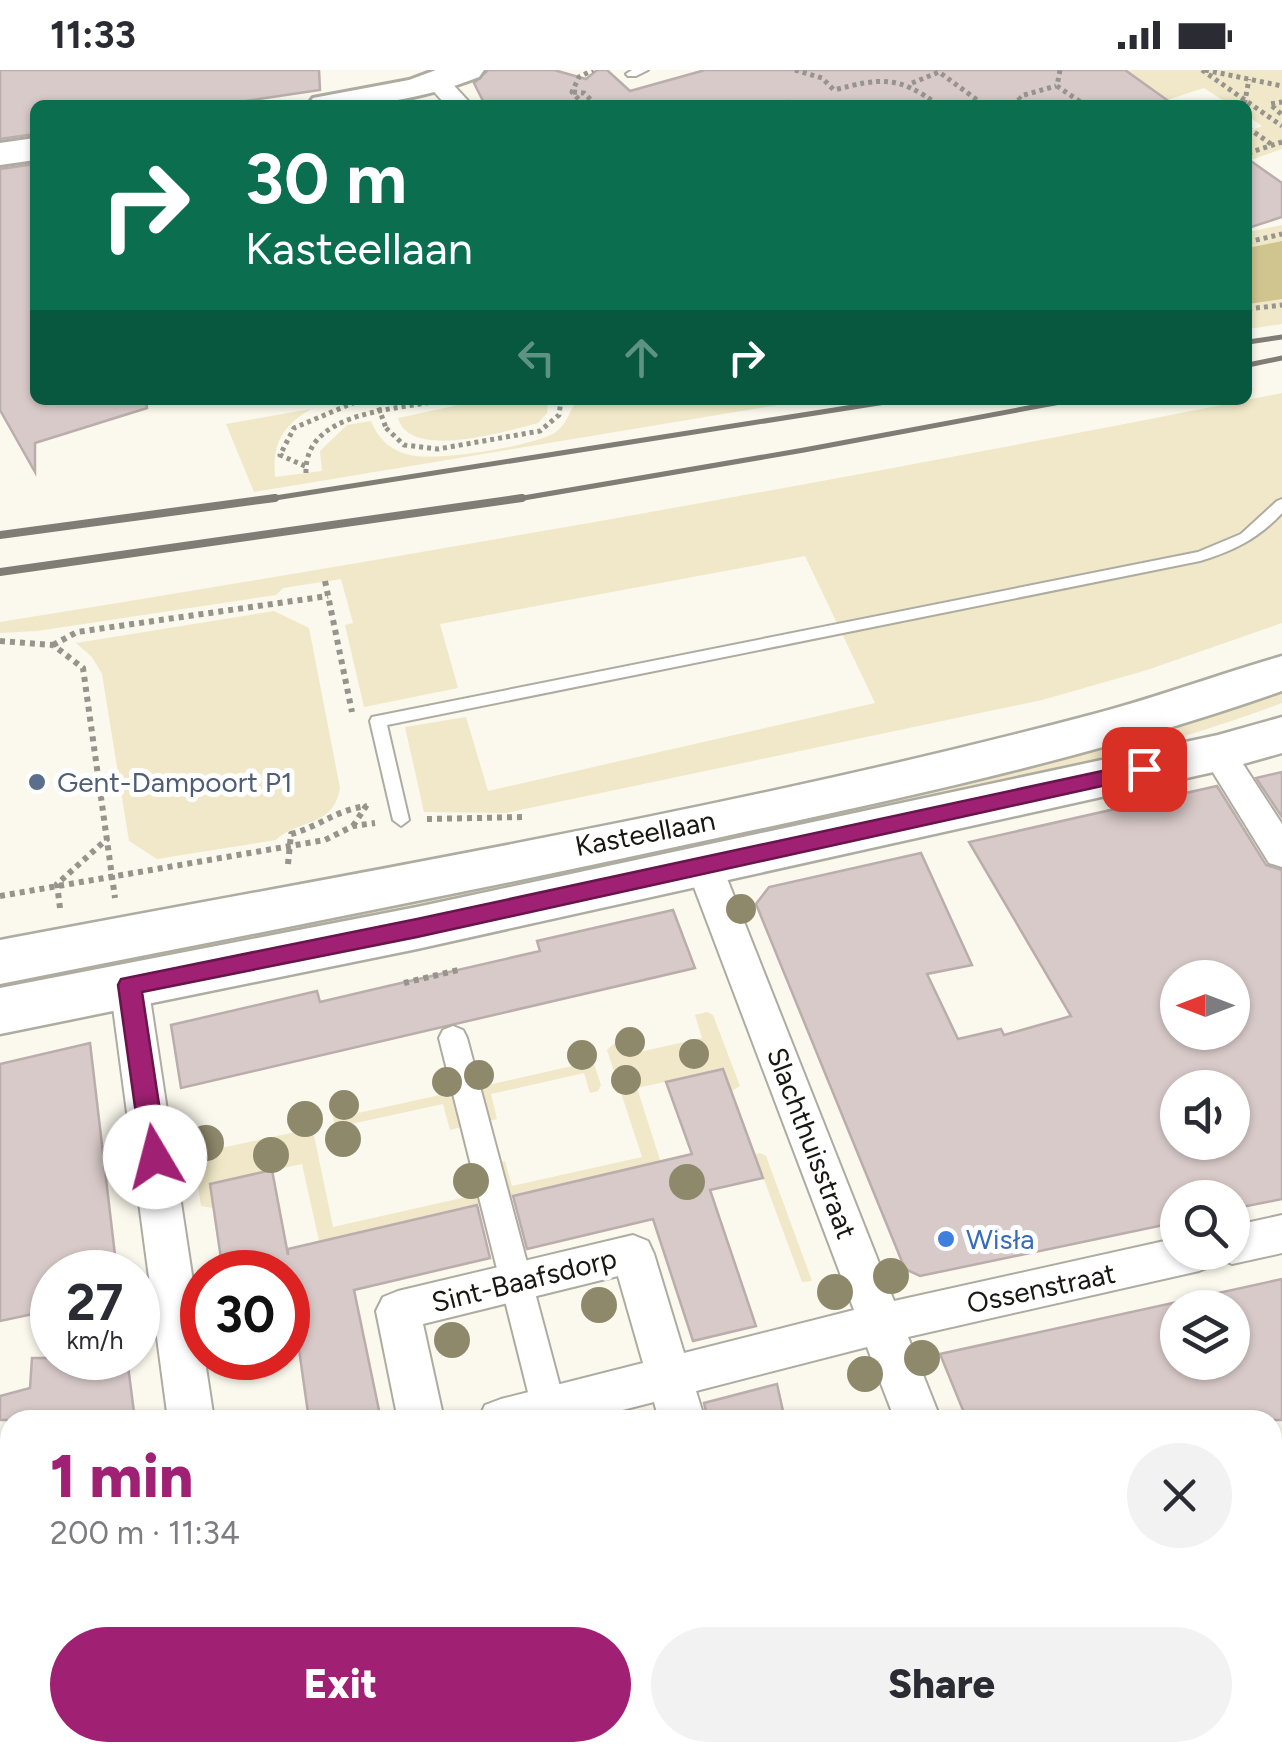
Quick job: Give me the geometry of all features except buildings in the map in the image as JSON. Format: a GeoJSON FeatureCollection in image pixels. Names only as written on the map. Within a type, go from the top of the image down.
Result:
{"type":"FeatureCollection","features":[{"type":"Feature","properties":{"kind":"main road"},"geometry":{"type":"LineString","coordinates":[[360,100],[455,86]]}},
{"type":"Feature","properties":{"kind":"main road"},"geometry":{"type":"LineString","coordinates":[[0,154],[30,149]]}},
{"type":"Feature","properties":{"kind":"main road","name":"Kasteellaan"},"geometry":{"type":"LineString","coordinates":[[0,962],[656,832],[1042,748],[1175,712],[1282,673]]}},
{"type":"Feature","properties":{"kind":"main road","name":"Kasteellaan"},"geometry":{"type":"LineString","coordinates":[[0,1011],[704,866],[1218,753],[1282,735]]}},
{"type":"Feature","properties":{"kind":"street"},"geometry":{"type":"LineString","coordinates":[[1218,753],[1282,853]]}},
{"type":"Feature","properties":{"kind":"street","name":"Slachthuisstraat"},"geometry":{"type":"LineString","coordinates":[[704,866],[914,1410]]}},
{"type":"Feature","properties":{"kind":"street"},"geometry":{"type":"LineString","coordinates":[[129,985],[190,1410]]}},
{"type":"Feature","properties":{"kind":"street"},"geometry":{"type":"LineString","coordinates":[[453,1038],[549,1410]]}},
{"type":"Feature","properties":{"kind":"street"},"geometry":{"type":"LineString","coordinates":[[1250,1241],[1282,1234]]}},
{"type":"Feature","properties":{"kind":"street","name":"Sint-Baafsdorp"},"geometry":{"type":"LineString","coordinates":[[419,1410],[398,1311],[632,1254],[679,1410]]}},
{"type":"Feature","properties":{"kind":"street","name":"Ossenstraat"},"geometry":{"type":"LineString","coordinates":[[882,1323],[1160,1261]]}},
{"type":"Feature","properties":{"kind":"street"},"geometry":{"type":"LineString","coordinates":[[563,1410],[669,1378],[882,1323]]}},
{"type":"Feature","properties":{"kind":"lane"},"geometry":{"type":"LineString","coordinates":[[401,820],[378,721],[1200,556],[1236,546],[1255,535],[1282,504]]}},
{"type":"Feature","properties":{"kind":"path"},"geometry":{"type":"LineString","coordinates":[[572,92],[579,77],[593,70]]}},
{"type":"Feature","properties":{"kind":"path"},"geometry":{"type":"LineString","coordinates":[[795,70],[822,78],[834,90],[884,77],[911,83],[932,100]]}},
{"type":"Feature","properties":{"kind":"path"},"geometry":{"type":"LineString","coordinates":[[1057,86],[1058,70]]}},
{"type":"Feature","properties":{"kind":"path"},"geometry":{"type":"LineString","coordinates":[[1204,70],[1282,85]]}},
{"type":"Feature","properties":{"kind":"path"},"geometry":{"type":"LineString","coordinates":[[1204,70],[1244,100]]}},
{"type":"Feature","properties":{"kind":"path"},"geometry":{"type":"LineString","coordinates":[[911,83],[939,72],[977,100]]}},
{"type":"Feature","properties":{"kind":"path"},"geometry":{"type":"LineString","coordinates":[[1245,100],[1249,79]]}},
{"type":"Feature","properties":{"kind":"path"},"geometry":{"type":"LineString","coordinates":[[1021,98],[1057,86]]}},
{"type":"Feature","properties":{"kind":"path"},"geometry":{"type":"LineString","coordinates":[[1057,86],[1078,100]]}},
{"type":"Feature","properties":{"kind":"path"},"geometry":{"type":"LineString","coordinates":[[572,92],[579,100]]}},
{"type":"Feature","properties":{"kind":"path"},"geometry":{"type":"LineString","coordinates":[[572,92],[584,93],[591,100]]}},
{"type":"Feature","properties":{"kind":"path"},"geometry":{"type":"LineString","coordinates":[[1281,125],[1281,114],[1270,104],[1282,102]]}},
{"type":"Feature","properties":{"kind":"path"},"geometry":{"type":"LineString","coordinates":[[1252,106],[1281,125]]}},
{"type":"Feature","properties":{"kind":"path"},"geometry":{"type":"LineString","coordinates":[[1252,131],[1272,145]]}},
{"type":"Feature","properties":{"kind":"path"},"geometry":{"type":"LineString","coordinates":[[1252,152],[1282,142]]}},
{"type":"Feature","properties":{"kind":"path"},"geometry":{"type":"LineString","coordinates":[[1252,241],[1282,234]]}},
{"type":"Feature","properties":{"kind":"path"},"geometry":{"type":"LineString","coordinates":[[1252,309],[1282,305]]}},
{"type":"Feature","properties":{"kind":"path"},"geometry":{"type":"LineString","coordinates":[[347,405],[298,423],[284,436],[280,455],[305,469],[309,446],[317,433],[331,425],[420,405]]}},
{"type":"Feature","properties":{"kind":"path"},"geometry":{"type":"LineString","coordinates":[[378,405],[386,428],[404,445],[438,449],[540,431],[559,415],[560,405]]}},
{"type":"Feature","properties":{"kind":"path"},"geometry":{"type":"LineString","coordinates":[[325,581],[356,731]]}},
{"type":"Feature","properties":{"kind":"path"},"geometry":{"type":"LineString","coordinates":[[0,641],[53,645],[77,632],[328,596]]}},
{"type":"Feature","properties":{"kind":"path"},"geometry":{"type":"LineString","coordinates":[[53,645],[83,668],[116,904]]}},
{"type":"Feature","properties":{"kind":"path"},"geometry":{"type":"LineString","coordinates":[[354,826],[368,806],[368,788]]}},
{"type":"Feature","properties":{"kind":"path"},"geometry":{"type":"LineString","coordinates":[[288,864],[291,834],[321,825],[340,809],[397,802]]}},
{"type":"Feature","properties":{"kind":"path"},"geometry":{"type":"LineString","coordinates":[[0,896],[325,840],[354,826],[401,820],[534,816]]}},
{"type":"Feature","properties":{"kind":"path"},"geometry":{"type":"LineString","coordinates":[[58,884],[109,837]]}},
{"type":"Feature","properties":{"kind":"path"},"geometry":{"type":"LineString","coordinates":[[58,884],[60,916]]}},
{"type":"Feature","properties":{"kind":"path"},"geometry":{"type":"LineString","coordinates":[[404,983],[458,970]]}},
{"type":"Feature","properties":{"kind":"shaded area"},"geometry":{"type":"Polygon","coordinates":[[[1026,70],[1282,70],[1282,149],[1252,160],[1252,130],[1262,126],[1252,119],[1252,100],[1222,100],[1204,88],[1167,100],[1026,70]]]}},
{"type":"Feature","properties":{"kind":"shaded area"},"geometry":{"type":"Polygon","coordinates":[[[1282,225],[1282,324],[1252,328],[1252,231],[1282,225]]]}},
{"type":"Feature","properties":{"kind":"shaded area"},"geometry":{"type":"Polygon","coordinates":[[[1282,241],[1282,299],[1252,303],[1252,247],[1282,241]]]}},
{"type":"Feature","properties":{"kind":"shaded area"},"geometry":{"type":"Polygon","coordinates":[[[1282,393],[1282,623],[1147,670],[1042,700],[506,813],[424,812],[405,727],[466,717],[488,791],[875,703],[805,556],[440,624],[458,688],[364,707],[345,625],[353,623],[341,579],[283,588],[276,595],[37,631],[0,633],[0,622],[642,513],[1220,405],[1252,405],[1252,399],[1282,393]]]}},
{"type":"Feature","properties":{"kind":"shaded area"},"geometry":{"type":"Polygon","coordinates":[[[459,405],[548,405],[547,413],[538,423],[461,440],[420,438],[406,431],[398,418],[459,405]]]}},
{"type":"Feature","properties":{"kind":"shaded area"},"geometry":{"type":"Polygon","coordinates":[[[574,405],[778,405],[254,492],[226,424],[311,409],[281,437],[275,455],[275,477],[322,471],[320,451],[347,425],[371,421],[386,443],[422,457],[507,447],[545,437],[566,421],[574,405]]]}},
{"type":"Feature","properties":{"kind":"shaded area"},"geometry":{"type":"Polygon","coordinates":[[[274,611],[309,628],[340,788],[336,801],[323,816],[276,840],[157,859],[129,841],[102,674],[92,657],[76,643],[274,611]]]}},
{"type":"Feature","properties":{"kind":"shaded area"},"geometry":{"type":"Polygon","coordinates":[[[1282,690],[1282,703],[1228,722],[1119,755],[1009,782],[672,856],[159,960],[158,948],[1053,761],[1154,734],[1282,690]]]}},
{"type":"Feature","properties":{"kind":"shaded area"},"geometry":{"type":"Polygon","coordinates":[[[695,1015],[713,1015],[740,1086],[732,1091],[723,1069],[637,1088],[661,1163],[503,1199],[493,1163],[505,1161],[512,1186],[642,1157],[607,1050],[620,1038],[626,1055],[702,1038],[695,1015]]]}},
{"type":"Feature","properties":{"kind":"shaded area"},"geometry":{"type":"Polygon","coordinates":[[[577,1047],[589,1049],[601,1085],[598,1091],[590,1093],[584,1073],[491,1094],[497,1119],[485,1122],[470,1064],[482,1062],[488,1085],[581,1064],[577,1047]]]}},
{"type":"Feature","properties":{"kind":"shaded area"},"geometry":{"type":"Polygon","coordinates":[[[448,1069],[462,1127],[450,1130],[443,1104],[351,1124],[355,1144],[345,1146],[338,1142],[331,1106],[344,1099],[349,1115],[440,1095],[435,1072],[448,1069]]]}},
{"type":"Feature","properties":{"kind":"shaded area"},"geometry":{"type":"Polygon","coordinates":[[[294,1112],[310,1116],[333,1227],[466,1197],[461,1171],[473,1168],[482,1203],[319,1241],[302,1164],[210,1184],[213,1208],[201,1206],[190,1132],[207,1124],[212,1150],[296,1132],[294,1112]]]}},
{"type":"Feature","properties":{"kind":"shaded area"},"geometry":{"type":"Polygon","coordinates":[[[755,1155],[766,1156],[812,1281],[802,1282],[755,1155]]]}},
{"type":"Feature","properties":{"kind":"railway"},"geometry":{"type":"LineString","coordinates":[[1252,341],[1282,337]]}},
{"type":"Feature","properties":{"kind":"railway"},"geometry":{"type":"LineString","coordinates":[[1252,364],[1282,358]]}},
{"type":"Feature","properties":{"kind":"railway"},"geometry":{"type":"LineString","coordinates":[[256,501],[866,405]]}},
{"type":"Feature","properties":{"kind":"railway"},"geometry":{"type":"LineString","coordinates":[[506,501],[1044,405]]}},
{"type":"Feature","properties":{"kind":"railway"},"geometry":{"type":"LineString","coordinates":[[0,535],[275,498]]}},
{"type":"Feature","properties":{"kind":"railway"},"geometry":{"type":"LineString","coordinates":[[0,572],[522,498]]}},
{"type":"Feature","properties":{"kind":"place","name":"Gent-Dampoort P1"},"geometry":{"type":"Point","coordinates":[37,782]}},
{"type":"Feature","properties":{"kind":"place","name":"Wisła"},"geometry":{"type":"Point","coordinates":[946,1239]}},
{"type":"Feature","properties":{"kind":"route"},"geometry":{"type":"LineString","coordinates":[[155,1157],[129,985],[417,928],[1144,769]]}}]}
